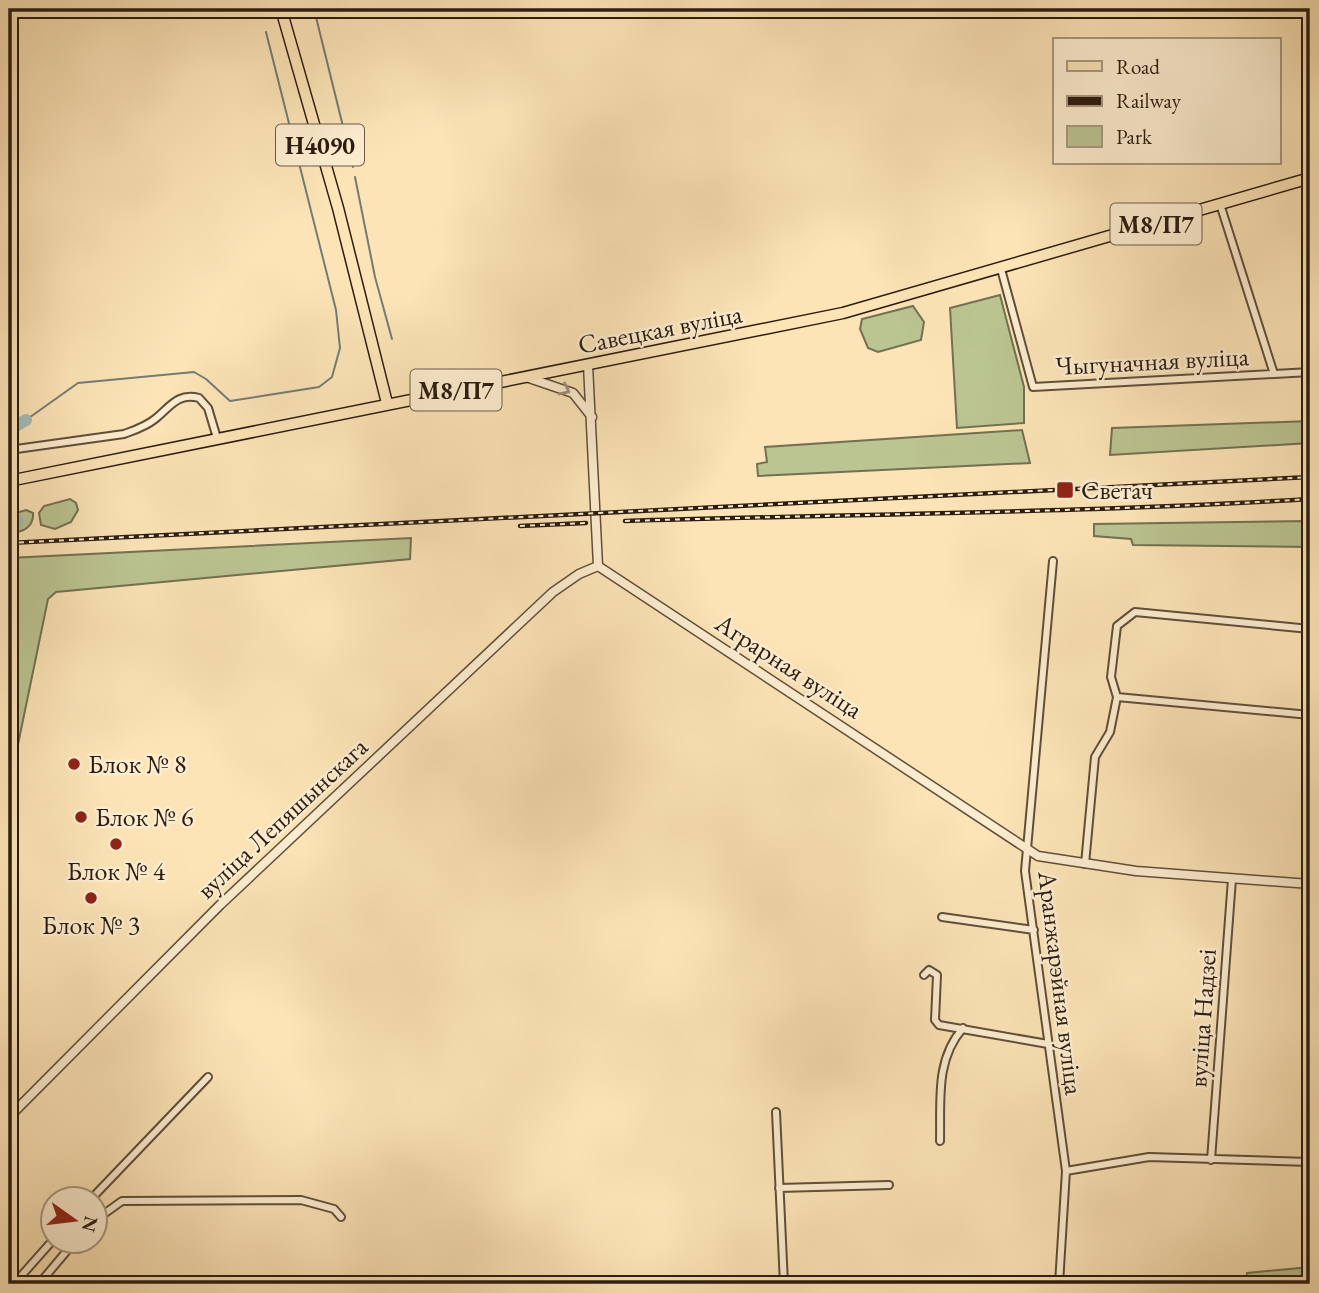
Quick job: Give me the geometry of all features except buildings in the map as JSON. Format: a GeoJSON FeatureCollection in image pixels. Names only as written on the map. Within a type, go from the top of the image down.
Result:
{"type":"FeatureCollection","features":[{"type":"Feature","properties":{"kind":"main road","name":"Н4090"},"geometry":{"type":"LineString","coordinates":[[281,9],[338,208],[387,403]]}},
{"type":"Feature","properties":{"kind":"main road","name":"Савецкая вуліца"},"geometry":{"type":"LineString","coordinates":[[9,481],[844,313],[1310,178]]}},
{"type":"Feature","properties":{"kind":"street"},"geometry":{"type":"LineString","coordinates":[[1220,204],[1274,374]]}},
{"type":"Feature","properties":{"kind":"street","name":"Чыгуначная вуліца"},"geometry":{"type":"LineString","coordinates":[[1001,269],[1033,387],[1310,372]]}},
{"type":"Feature","properties":{"kind":"street"},"geometry":{"type":"LineString","coordinates":[[588,365],[593,419],[598,566]]}},
{"type":"Feature","properties":{"kind":"street"},"geometry":{"type":"LineString","coordinates":[[526,377],[573,393],[593,419]]}},
{"type":"Feature","properties":{"kind":"street"},"geometry":{"type":"LineString","coordinates":[[9,450],[124,434],[141,428],[171,403],[186,396],[199,398],[208,408],[217,438]]}},
{"type":"Feature","properties":{"kind":"street","name":"Аранжарэйная вуліца"},"geometry":{"type":"LineString","coordinates":[[1053,561],[1025,871],[1066,1171],[1059,1284]]}},
{"type":"Feature","properties":{"kind":"street","name":"Аграрная вуліца"},"geometry":{"type":"LineString","coordinates":[[598,566],[903,765],[1027,851],[1053,859],[1085,864],[1310,884]]}},
{"type":"Feature","properties":{"kind":"street","name":"вуліца Лепяшынскага"},"geometry":{"type":"LineString","coordinates":[[9,1117],[219,905],[553,592],[579,574],[598,566]]}},
{"type":"Feature","properties":{"kind":"street"},"geometry":{"type":"LineString","coordinates":[[1085,864],[1095,757],[1110,732],[1117,698],[1111,677],[1117,626],[1135,612],[1310,629]]}},
{"type":"Feature","properties":{"kind":"street"},"geometry":{"type":"LineString","coordinates":[[1117,698],[1310,715]]}},
{"type":"Feature","properties":{"kind":"street","name":"вуліца Надзеі"},"geometry":{"type":"LineString","coordinates":[[1211,1160],[1233,879]]}},
{"type":"Feature","properties":{"kind":"street"},"geometry":{"type":"LineString","coordinates":[[942,917],[1034,930]]}},
{"type":"Feature","properties":{"kind":"street"},"geometry":{"type":"LineString","coordinates":[[925,975],[929,970],[937,975],[935,1020],[939,1025],[1048,1044]]}},
{"type":"Feature","properties":{"kind":"street"},"geometry":{"type":"LineString","coordinates":[[940,1141],[943,1062],[951,1042],[963,1028]]}},
{"type":"Feature","properties":{"kind":"street"},"geometry":{"type":"LineString","coordinates":[[106,1184],[208,1077]]}},
{"type":"Feature","properties":{"kind":"street"},"geometry":{"type":"LineString","coordinates":[[776,1112],[784,1284]]}},
{"type":"Feature","properties":{"kind":"street"},"geometry":{"type":"LineString","coordinates":[[1066,1171],[1149,1157],[1310,1162]]}},
{"type":"Feature","properties":{"kind":"street"},"geometry":{"type":"LineString","coordinates":[[779,1188],[889,1185]]}},
{"type":"Feature","properties":{"kind":"street"},"geometry":{"type":"LineString","coordinates":[[108,1211],[122,1201],[301,1200],[334,1209],[341,1217]]}},
{"type":"Feature","properties":{"kind":"street"},"geometry":{"type":"LineString","coordinates":[[14,1284],[41,1254]]}},
{"type":"Feature","properties":{"kind":"street"},"geometry":{"type":"LineString","coordinates":[[38,1284],[65,1254]]}},
{"type":"Feature","properties":{"kind":"green space"},"geometry":{"type":"Polygon","coordinates":[[[1000,295],[1024,387],[1024,423],[957,428],[950,308],[1000,295]]]}},
{"type":"Feature","properties":{"kind":"green space"},"geometry":{"type":"Polygon","coordinates":[[[913,306],[924,322],[921,340],[878,352],[868,348],[860,329],[862,319],[913,306]]]}},
{"type":"Feature","properties":{"kind":"green space"},"geometry":{"type":"Polygon","coordinates":[[[1310,421],[1310,443],[1110,455],[1112,428],[1310,421]]]}},
{"type":"Feature","properties":{"kind":"green space"},"geometry":{"type":"Polygon","coordinates":[[[1022,430],[1030,463],[758,476],[757,464],[767,462],[765,447],[1022,430]]]}},
{"type":"Feature","properties":{"kind":"green space"},"geometry":{"type":"Polygon","coordinates":[[[70,499],[76,503],[78,510],[71,522],[55,529],[41,525],[39,513],[44,506],[70,499]]]}},
{"type":"Feature","properties":{"kind":"green space"},"geometry":{"type":"Polygon","coordinates":[[[26,510],[33,513],[30,525],[23,530],[10,531],[9,515],[26,510]]]}},
{"type":"Feature","properties":{"kind":"green space"},"geometry":{"type":"Polygon","coordinates":[[[1310,521],[1310,547],[1133,545],[1131,539],[1094,536],[1094,524],[1310,521]]]}},
{"type":"Feature","properties":{"kind":"green space"},"geometry":{"type":"Polygon","coordinates":[[[411,538],[410,559],[56,592],[48,599],[9,788],[9,558],[411,538]]]}},
{"type":"Feature","properties":{"kind":"green space"},"geometry":{"type":"Polygon","coordinates":[[[1310,1267],[1310,1284],[1246,1284],[1247,1273],[1310,1267]]]}},
{"type":"Feature","properties":{"kind":"waterway"},"geometry":{"type":"LineString","coordinates":[[314,9],[353,167]]}},
{"type":"Feature","properties":{"kind":"waterway"},"geometry":{"type":"LineString","coordinates":[[26,420],[78,383],[194,372],[230,401],[319,387],[332,377],[340,348],[336,310],[266,32]]}},
{"type":"Feature","properties":{"kind":"waterway"},"geometry":{"type":"LineString","coordinates":[[355,177],[375,277],[392,339]]}},
{"type":"Feature","properties":{"kind":"waterway"},"geometry":{"type":"LineString","coordinates":[[9,430],[26,420]]}},
{"type":"Feature","properties":{"kind":"waterway"},"geometry":{"type":"LineString","coordinates":[[9,522],[18,521]]}},
{"type":"Feature","properties":{"kind":"railway"},"geometry":{"type":"LineString","coordinates":[[9,543],[1310,477]]}},
{"type":"Feature","properties":{"kind":"railway"},"geometry":{"type":"LineString","coordinates":[[625,521],[1053,510],[1310,499]]}},
{"type":"Feature","properties":{"kind":"railway"},"geometry":{"type":"LineString","coordinates":[[520,526],[586,523]]}},
{"type":"Feature","properties":{"kind":"place","name":"Светач"},"geometry":{"type":"Point","coordinates":[1065,490]}},
{"type":"Feature","properties":{"kind":"place","name":"Блок № 8"},"geometry":{"type":"Point","coordinates":[74,764]}},
{"type":"Feature","properties":{"kind":"place","name":"Блок № 6"},"geometry":{"type":"Point","coordinates":[81,817]}},
{"type":"Feature","properties":{"kind":"place","name":"Блок № 4"},"geometry":{"type":"Point","coordinates":[116,844]}},
{"type":"Feature","properties":{"kind":"place","name":"Блок № 3"},"geometry":{"type":"Point","coordinates":[91,898]}}]}
